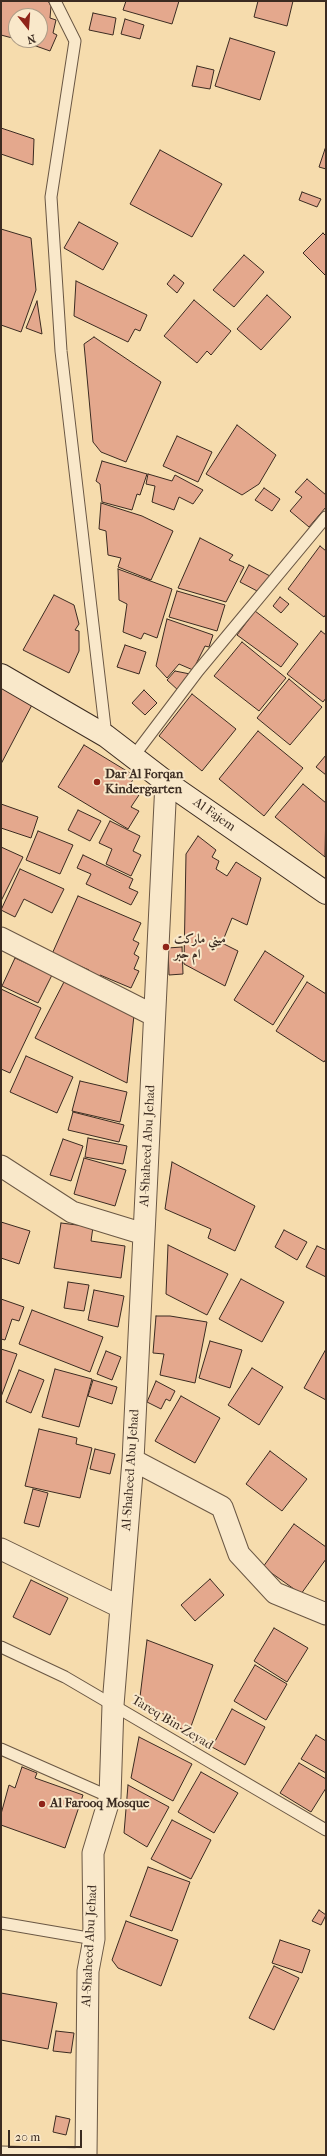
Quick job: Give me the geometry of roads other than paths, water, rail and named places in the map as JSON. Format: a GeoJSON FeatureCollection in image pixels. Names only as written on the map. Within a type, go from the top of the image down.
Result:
{"type":"FeatureCollection","features":[{"type":"Feature","properties":{"kind":"main road","name":"Al Fajem"},"geometry":{"type":"LineString","coordinates":[[1,676],[106,736],[166,782],[326,893]]}},
{"type":"Feature","properties":{"kind":"street","name":"Al-Shaheed Abu Jehad"},"geometry":{"type":"LineString","coordinates":[[86,2154],[88,1971],[94,1939],[94,1854],[110,1797],[120,1607],[133,1460],[153,1015],[166,782]]}},
{"type":"Feature","properties":{"kind":"street"},"geometry":{"type":"LineString","coordinates":[[1,938],[153,1015]]}},
{"type":"Feature","properties":{"kind":"street"},"geometry":{"type":"LineString","coordinates":[[1,1166],[72,1212],[144,1234]]}},
{"type":"Feature","properties":{"kind":"street"},"geometry":{"type":"LineString","coordinates":[[133,1460],[222,1507],[239,1554],[275,1593],[326,1614]]}},
{"type":"Feature","properties":{"kind":"street"},"geometry":{"type":"LineString","coordinates":[[1,1549],[120,1607]]}},
{"type":"Feature","properties":{"kind":"lane"},"geometry":{"type":"LineString","coordinates":[[55,1],[75,41],[51,197],[61,352],[106,736]]}},
{"type":"Feature","properties":{"kind":"lane"},"geometry":{"type":"LineString","coordinates":[[133,757],[198,671],[326,517]]}},
{"type":"Feature","properties":{"kind":"lane","name":"Tareq Bin Zeyad"},"geometry":{"type":"LineString","coordinates":[[1,1647],[65,1677],[326,1830]]}},
{"type":"Feature","properties":{"kind":"lane"},"geometry":{"type":"LineString","coordinates":[[1,1749],[110,1797]]}},
{"type":"Feature","properties":{"kind":"lane"},"geometry":{"type":"LineString","coordinates":[[1,1923],[94,1939]]}},
{"type":"Feature","properties":{"kind":"lane"},"geometry":{"type":"LineString","coordinates":[[1,2152],[86,2154]]}},
{"type":"Feature","properties":{"kind":"place","name":"Dar Al Forqan Kindergarten"},"geometry":{"type":"Point","coordinates":[97,782]}},
{"type":"Feature","properties":{"kind":"place","name":"ميني ماركت ام جبر"},"geometry":{"type":"Point","coordinates":[166,947]}},
{"type":"Feature","properties":{"kind":"place","name":"Al Farooq Mosque"},"geometry":{"type":"Point","coordinates":[42,1804]}}]}
